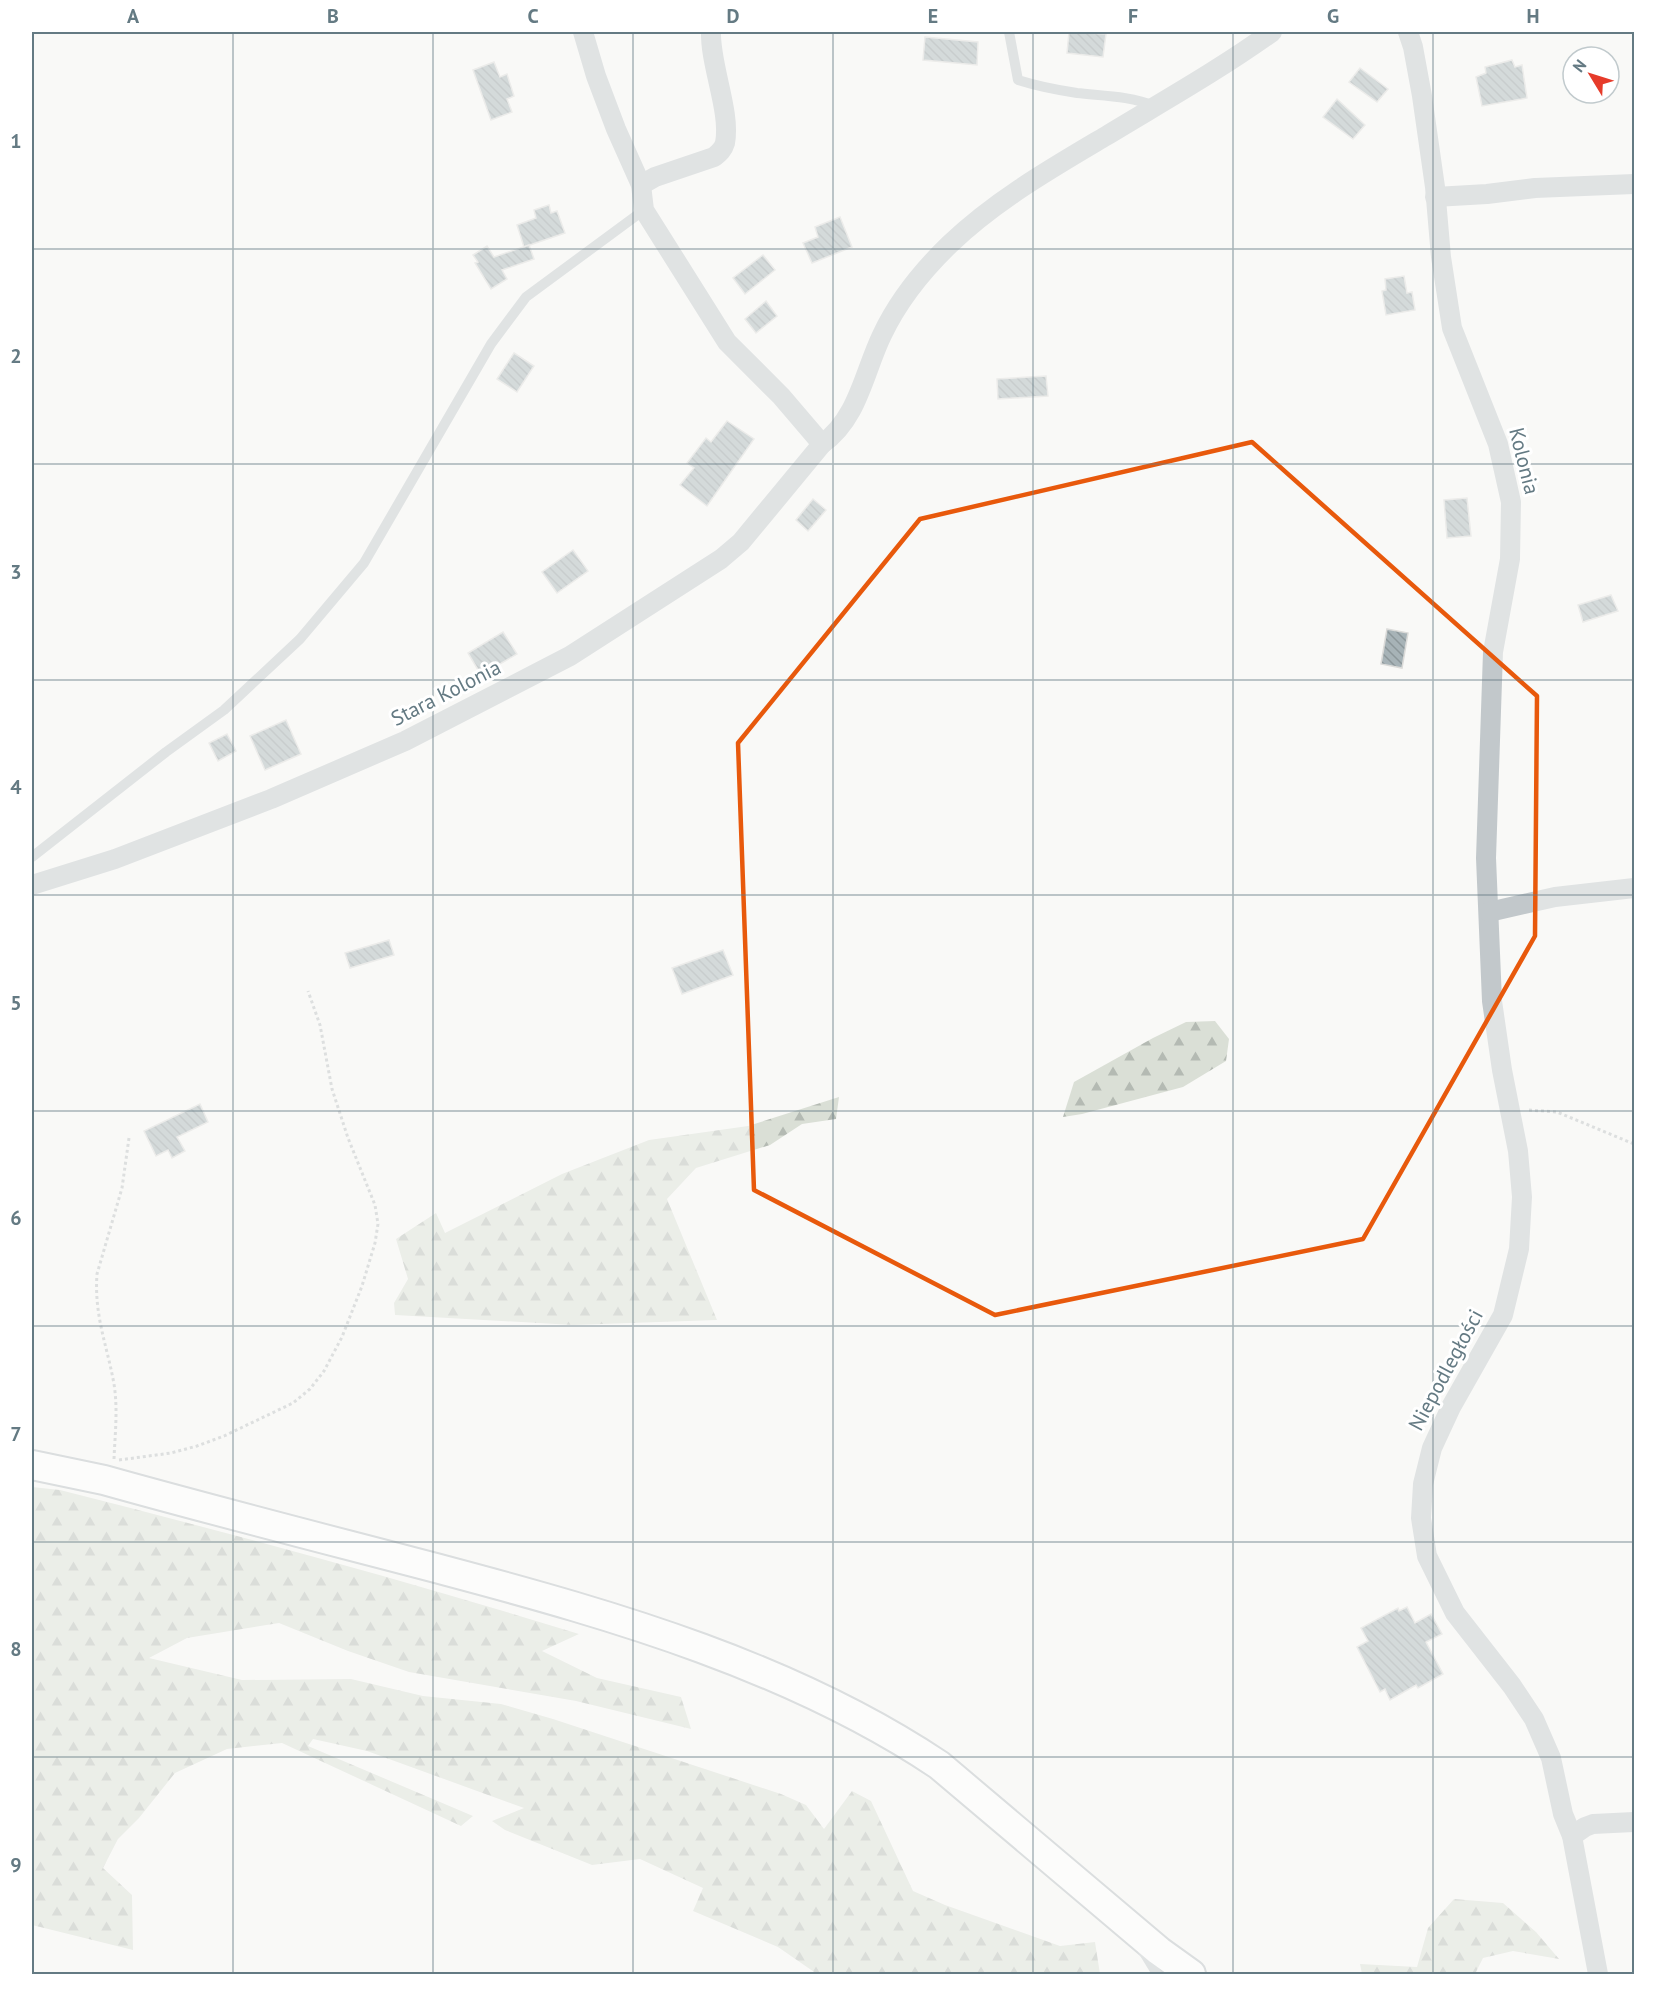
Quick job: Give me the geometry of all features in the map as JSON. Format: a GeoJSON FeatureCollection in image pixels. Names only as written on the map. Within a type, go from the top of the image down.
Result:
{"type":"FeatureCollection","features":[{"type":"Feature","properties":{"kind":"main road"},"geometry":{"type":"LineString","coordinates":[[32,1465],[107,1480],[575,1606],[663,1635],[779,1680],[860,1717],[939,1765],[1159,1951],[1191,1974]]}},
{"type":"Feature","properties":{"kind":"street"},"geometry":{"type":"LineString","coordinates":[[583,32],[596,76],[616,129],[641,185],[644,210],[726,342],[781,396],[822,444]]}},
{"type":"Feature","properties":{"kind":"street"},"geometry":{"type":"LineString","coordinates":[[641,185],[654,177],[714,157],[721,152],[725,143],[725,121],[716,77],[711,32]]}},
{"type":"Feature","properties":{"kind":"street","name":"Stara Kolonia"},"geometry":{"type":"LineString","coordinates":[[32,885],[116,859],[271,799],[405,741],[570,656],[721,559],[741,542],[822,444],[836,432],[858,399],[882,335],[903,298],[949,245],[1001,201],[1234,58],[1272,32]]}},
{"type":"Feature","properties":{"kind":"street","name":"Kolonia"},"geometry":{"type":"LineString","coordinates":[[1408,32],[1422,96],[1441,257],[1452,328],[1498,444],[1511,502],[1510,559],[1493,652],[1486,858],[1492,1001],[1510,1111]]}},
{"type":"Feature","properties":{"kind":"street"},"geometry":{"type":"LineString","coordinates":[[1435,197],[1535,188],[1635,184]]}},
{"type":"Feature","properties":{"kind":"street"},"geometry":{"type":"LineString","coordinates":[[1489,912],[1555,897],[1635,888]]}},
{"type":"Feature","properties":{"kind":"street","name":"Niepodległości"},"geometry":{"type":"LineString","coordinates":[[1510,1111],[1518,1150],[1522,1197],[1519,1249],[1503,1315],[1451,1407],[1431,1448],[1423,1484],[1421,1518],[1427,1556],[1455,1613],[1512,1686],[1534,1719],[1551,1758],[1563,1815],[1572,1836],[1598,1974]]}},
{"type":"Feature","properties":{"kind":"street"},"geometry":{"type":"LineString","coordinates":[[1572,1836],[1593,1824],[1635,1822]]}},
{"type":"Feature","properties":{"kind":"lane"},"geometry":{"type":"LineString","coordinates":[[1009,32],[1018,80],[1041,87],[1138,99],[1155,106]]}},
{"type":"Feature","properties":{"kind":"lane"},"geometry":{"type":"LineString","coordinates":[[32,857],[156,759],[224,710],[300,639],[364,563],[491,344],[526,297],[644,210]]}},
{"type":"Feature","properties":{"kind":"lane"},"geometry":{"type":"LineString","coordinates":[[1120,1918],[1157,1974]]}},
{"type":"Feature","properties":{"kind":"path"},"geometry":{"type":"LineString","coordinates":[[129,1138],[122,1188],[97,1275],[96,1288],[99,1323],[117,1402],[114,1460],[171,1453],[197,1446],[224,1436],[293,1403],[310,1389],[324,1371],[342,1337],[362,1286],[375,1243],[378,1224],[375,1204],[352,1149],[332,1089],[320,1024],[308,991]]}},
{"type":"Feature","properties":{"kind":"path"},"geometry":{"type":"LineString","coordinates":[[1510,1111],[1538,1109],[1557,1112],[1635,1144]]}},
{"type":"Feature","properties":{"kind":"highlighted area"},"geometry":{"type":"Polygon","coordinates":[[[1252,442],[1537,696],[1535,936],[1363,1239],[995,1315],[754,1190],[738,743],[920,519],[1252,442]]]}},
{"type":"Feature","properties":{"kind":"green space"},"geometry":{"type":"Polygon","coordinates":[[[1215,1021],[1229,1039],[1226,1061],[1183,1087],[1063,1117],[1074,1082],[1186,1022],[1215,1021]]]}},
{"type":"Feature","properties":{"kind":"green space"},"geometry":{"type":"Polygon","coordinates":[[[839,1097],[836,1119],[802,1124],[770,1145],[696,1168],[667,1199],[717,1320],[573,1325],[395,1315],[394,1303],[408,1279],[396,1239],[436,1213],[445,1233],[562,1174],[649,1140],[748,1126],[839,1097]]]}},
{"type":"Feature","properties":{"kind":"green space"},"geometry":{"type":"Polygon","coordinates":[[[32,1487],[60,1490],[255,1541],[450,1595],[579,1634],[542,1651],[597,1678],[681,1697],[691,1729],[576,1701],[409,1672],[348,1651],[279,1623],[187,1638],[149,1658],[242,1680],[351,1679],[423,1696],[501,1704],[781,1794],[806,1805],[824,1829],[852,1791],[871,1801],[913,1891],[945,1905],[1060,1946],[1095,1942],[1100,1974],[817,1974],[778,1947],[693,1911],[703,1888],[640,1859],[592,1865],[505,1830],[492,1821],[524,1808],[367,1751],[313,1739],[308,1746],[473,1816],[461,1826],[282,1743],[227,1749],[175,1773],[139,1818],[118,1839],[103,1868],[132,1895],[133,1950],[32,1925],[32,1487]]]}},
{"type":"Feature","properties":{"kind":"green space"},"geometry":{"type":"Polygon","coordinates":[[[1454,1899],[1503,1903],[1536,1932],[1559,1959],[1513,1951],[1483,1958],[1475,1974],[1362,1974],[1360,1964],[1417,1967],[1428,1928],[1454,1899]]]}},
{"type":"Feature","properties":{"kind":"building"},"geometry":{"type":"Polygon","coordinates":[[[1069,32],[1106,34],[1103,57],[1067,53],[1069,32]]]}},
{"type":"Feature","properties":{"kind":"building"},"geometry":{"type":"Polygon","coordinates":[[[925,37],[978,42],[977,65],[923,60],[925,37]]]}},
{"type":"Feature","properties":{"kind":"building"},"geometry":{"type":"Polygon","coordinates":[[[1512,60],[1515,67],[1522,65],[1527,98],[1482,106],[1476,77],[1486,73],[1485,67],[1512,60]]]}},
{"type":"Feature","properties":{"kind":"building"},"geometry":{"type":"Polygon","coordinates":[[[494,62],[500,77],[507,74],[514,96],[507,99],[512,112],[491,120],[473,70],[494,62]]]}},
{"type":"Feature","properties":{"kind":"building"},"geometry":{"type":"Polygon","coordinates":[[[1360,68],[1388,89],[1377,102],[1349,82],[1360,68]]]}},
{"type":"Feature","properties":{"kind":"building"},"geometry":{"type":"Polygon","coordinates":[[[1337,99],[1365,125],[1353,139],[1323,117],[1337,99]]]}},
{"type":"Feature","properties":{"kind":"building"},"geometry":{"type":"Polygon","coordinates":[[[549,205],[551,213],[557,211],[565,233],[524,247],[517,225],[536,218],[534,210],[549,205]]]}},
{"type":"Feature","properties":{"kind":"building"},"geometry":{"type":"Polygon","coordinates":[[[840,217],[852,247],[812,263],[803,243],[818,237],[815,227],[840,217]]]}},
{"type":"Feature","properties":{"kind":"building"},"geometry":{"type":"Polygon","coordinates":[[[529,245],[534,259],[502,270],[507,279],[491,289],[475,263],[478,262],[473,255],[487,246],[494,257],[529,245]]]}},
{"type":"Feature","properties":{"kind":"building"},"geometry":{"type":"Polygon","coordinates":[[[763,255],[775,270],[745,294],[733,278],[763,255]]]}},
{"type":"Feature","properties":{"kind":"building"},"geometry":{"type":"Polygon","coordinates":[[[1404,276],[1407,293],[1412,292],[1415,310],[1386,315],[1382,291],[1386,290],[1385,279],[1404,276]]]}},
{"type":"Feature","properties":{"kind":"building"},"geometry":{"type":"Polygon","coordinates":[[[766,301],[777,316],[756,333],[745,319],[766,301]]]}},
{"type":"Feature","properties":{"kind":"building"},"geometry":{"type":"Polygon","coordinates":[[[514,353],[534,366],[517,392],[497,379],[514,353]]]}},
{"type":"Feature","properties":{"kind":"building"},"geometry":{"type":"Polygon","coordinates":[[[1046,376],[1048,396],[998,399],[997,379],[1046,376]]]}},
{"type":"Feature","properties":{"kind":"building"},"geometry":{"type":"Polygon","coordinates":[[[727,421],[754,439],[707,506],[680,485],[694,468],[687,463],[706,438],[711,442],[727,421]]]}},
{"type":"Feature","properties":{"kind":"building"},"geometry":{"type":"Polygon","coordinates":[[[1467,498],[1471,536],[1447,538],[1444,500],[1467,498]]]}},
{"type":"Feature","properties":{"kind":"building"},"geometry":{"type":"Polygon","coordinates":[[[813,499],[826,510],[808,531],[796,520],[813,499]]]}},
{"type":"Feature","properties":{"kind":"building"},"geometry":{"type":"Polygon","coordinates":[[[573,550],[588,571],[557,593],[542,572],[573,550]]]}},
{"type":"Feature","properties":{"kind":"building"},"geometry":{"type":"Polygon","coordinates":[[[1611,595],[1618,611],[1583,622],[1578,605],[1611,595]]]}},
{"type":"Feature","properties":{"kind":"building"},"geometry":{"type":"Polygon","coordinates":[[[1387,629],[1408,633],[1402,668],[1381,664],[1387,629]]]}},
{"type":"Feature","properties":{"kind":"building"},"geometry":{"type":"Polygon","coordinates":[[[503,632],[517,654],[481,675],[468,653],[503,632]]]}},
{"type":"Feature","properties":{"kind":"building"},"geometry":{"type":"Polygon","coordinates":[[[286,720],[301,754],[265,770],[250,736],[286,720]]]}},
{"type":"Feature","properties":{"kind":"building"},"geometry":{"type":"Polygon","coordinates":[[[227,734],[236,751],[218,761],[209,743],[227,734]]]}},
{"type":"Feature","properties":{"kind":"building"},"geometry":{"type":"Polygon","coordinates":[[[389,940],[394,955],[350,968],[345,953],[389,940]]]}},
{"type":"Feature","properties":{"kind":"building"},"geometry":{"type":"Polygon","coordinates":[[[723,950],[733,975],[682,994],[672,968],[723,950]]]}},
{"type":"Feature","properties":{"kind":"building"},"geometry":{"type":"Polygon","coordinates":[[[200,1104],[208,1122],[177,1137],[185,1151],[172,1158],[168,1150],[156,1156],[144,1131],[200,1104]]]}},
{"type":"Feature","properties":{"kind":"building"},"geometry":{"type":"Polygon","coordinates":[[[1407,1607],[1415,1623],[1431,1614],[1442,1634],[1426,1642],[1443,1674],[1418,1688],[1416,1685],[1390,1700],[1385,1689],[1380,1692],[1357,1647],[1368,1641],[1361,1628],[1398,1608],[1399,1611],[1407,1607]]]}}]}
